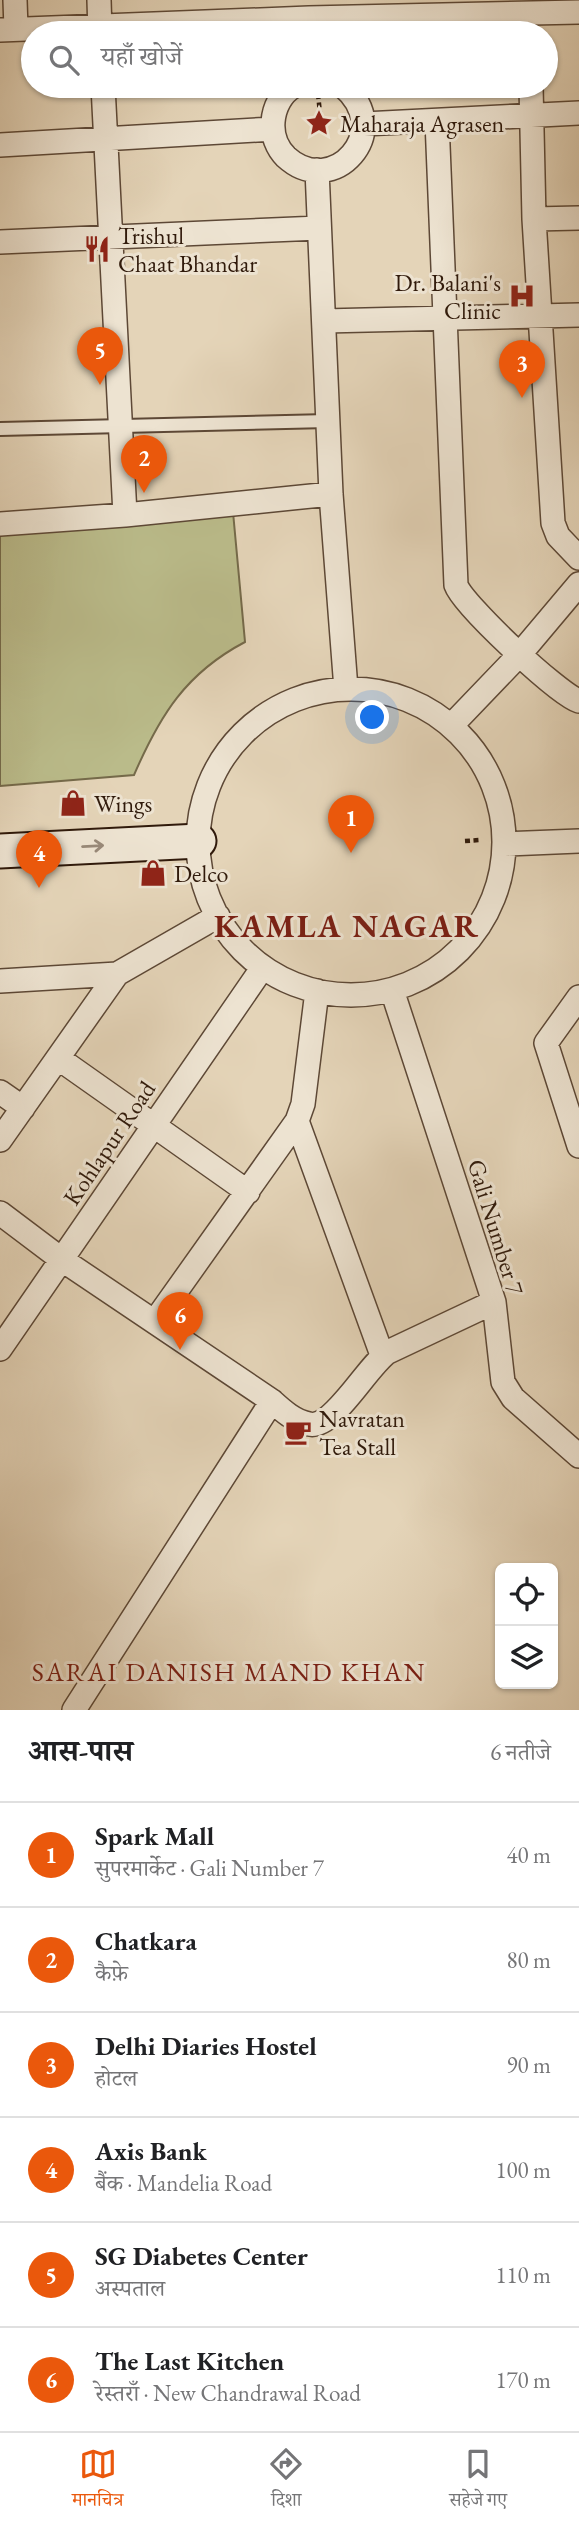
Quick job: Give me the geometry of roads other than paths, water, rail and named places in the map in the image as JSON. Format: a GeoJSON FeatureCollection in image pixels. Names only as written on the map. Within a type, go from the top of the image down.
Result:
{"type":"FeatureCollection","features":[{"type":"Feature","properties":{"kind":"street"},"geometry":{"type":"LineString","coordinates":[[8,30],[15,0]]}},
{"type":"Feature","properties":{"kind":"street"},"geometry":{"type":"LineString","coordinates":[[99,0],[99,21]]}},
{"type":"Feature","properties":{"kind":"street"},"geometry":{"type":"LineString","coordinates":[[144,21],[195,11],[309,17],[579,12]]}},
{"type":"Feature","properties":{"kind":"street"},"geometry":{"type":"LineString","coordinates":[[104,98],[125,515]]}},
{"type":"Feature","properties":{"kind":"street"},"geometry":{"type":"LineString","coordinates":[[281,98],[274,114],[276,142],[282,153],[292,162],[317,170],[332,168],[350,157],[363,138],[365,124],[356,98]]}},
{"type":"Feature","properties":{"kind":"street"},"geometry":{"type":"LineString","coordinates":[[531,98],[534,219],[553,523],[558,536],[579,558]]}},
{"type":"Feature","properties":{"kind":"street"},"geometry":{"type":"LineString","coordinates":[[365,124],[579,113]]}},
{"type":"Feature","properties":{"kind":"street"},"geometry":{"type":"LineString","coordinates":[[437,121],[456,585],[462,597],[520,654],[567,696],[579,701]]}},
{"type":"Feature","properties":{"kind":"street"},"geometry":{"type":"LineString","coordinates":[[0,145],[273,129]]}},
{"type":"Feature","properties":{"kind":"street"},"geometry":{"type":"LineString","coordinates":[[317,170],[331,494],[346,689]]}},
{"type":"Feature","properties":{"kind":"street"},"geometry":{"type":"LineString","coordinates":[[534,219],[579,218]]}},
{"type":"Feature","properties":{"kind":"street"},"geometry":{"type":"LineString","coordinates":[[0,242],[320,228]]}},
{"type":"Feature","properties":{"kind":"street"},"geometry":{"type":"LineString","coordinates":[[324,321],[579,315]]}},
{"type":"Feature","properties":{"kind":"street"},"geometry":{"type":"LineString","coordinates":[[0,524],[125,515],[331,494]]}},
{"type":"Feature","properties":{"kind":"street"},"geometry":{"type":"LineString","coordinates":[[451,726],[520,654],[579,584]]}},
{"type":"Feature","properties":{"kind":"street"},"geometry":{"type":"LineString","coordinates":[[346,689],[369,690],[412,702],[451,726],[477,756],[496,791],[505,844],[502,872],[494,899],[481,924],[464,946],[443,965],[419,980],[392,990],[342,995],[298,985],[263,967],[242,949],[211,903],[199,852],[200,822],[205,796],[215,771],[230,748],[270,712],[319,692],[346,689]]}},
{"type":"Feature","properties":{"kind":"street"},"geometry":{"type":"LineString","coordinates":[[505,844],[579,841]]}},
{"type":"Feature","properties":{"kind":"street"},"geometry":{"type":"LineString","coordinates":[[0,851],[199,852]]}},
{"type":"Feature","properties":{"kind":"street"},"geometry":{"type":"LineString","coordinates":[[0,873],[199,852]]}},
{"type":"Feature","properties":{"kind":"street"},"geometry":{"type":"LineString","coordinates":[[0,1140],[117,974],[218,916]]}},
{"type":"Feature","properties":{"kind":"street","name":"Kohlapur Road"},"geometry":{"type":"LineString","coordinates":[[3,1337],[61,1259],[263,967]]}},
{"type":"Feature","properties":{"kind":"street"},"geometry":{"type":"LineString","coordinates":[[0,981],[117,974]]}},
{"type":"Feature","properties":{"kind":"street","name":"Gali Number 7"},"geometry":{"type":"LineString","coordinates":[[392,990],[494,1302],[503,1382],[513,1398],[579,1456]]}},
{"type":"Feature","properties":{"kind":"street"},"geometry":{"type":"LineString","coordinates":[[155,1321],[297,1121],[303,1104],[317,991]]}},
{"type":"Feature","properties":{"kind":"street"},"geometry":{"type":"LineString","coordinates":[[579,997],[545,1043],[579,1146]]}},
{"type":"Feature","properties":{"kind":"street"},"geometry":{"type":"LineString","coordinates":[[58,1058],[248,1192]]}},
{"type":"Feature","properties":{"kind":"street"},"geometry":{"type":"LineString","coordinates":[[0,1093],[23,1108]]}},
{"type":"Feature","properties":{"kind":"street"},"geometry":{"type":"LineString","coordinates":[[297,1121],[382,1355]]}},
{"type":"Feature","properties":{"kind":"street"},"geometry":{"type":"LineString","coordinates":[[0,1213],[61,1259],[272,1401],[289,1416],[310,1424],[326,1421],[382,1355],[494,1302]]}},
{"type":"Feature","properties":{"kind":"street"},"geometry":{"type":"LineString","coordinates":[[74,1710],[272,1401]]}},
{"type":"Feature","properties":{"kind":"lane"},"geometry":{"type":"LineString","coordinates":[[0,429],[328,421]]}},
{"type":"Feature","properties":{"kind":"place","name":"Maharaja Agrasen"},"geometry":{"type":"Point","coordinates":[319,123]}},
{"type":"Feature","properties":{"kind":"place","name":"Trishul Chaat Bhandar"},"geometry":{"type":"Point","coordinates":[97,249]}},
{"type":"Feature","properties":{"kind":"place","name":"Dr. Balani's Clinic"},"geometry":{"type":"Point","coordinates":[522,296]}},
{"type":"Feature","properties":{"kind":"place","name":"SG Diabetes Center"},"geometry":{"type":"Point","coordinates":[100,385]}},
{"type":"Feature","properties":{"kind":"place","name":"Delhi Diaries Hostel"},"geometry":{"type":"Point","coordinates":[522,398]}},
{"type":"Feature","properties":{"kind":"place","name":"Chatkara"},"geometry":{"type":"Point","coordinates":[144,493]}},
{"type":"Feature","properties":{"kind":"place","name":"Wings"},"geometry":{"type":"Point","coordinates":[73,803]}},
{"type":"Feature","properties":{"kind":"place","name":"Spark Mall"},"geometry":{"type":"Point","coordinates":[351,853]}},
{"type":"Feature","properties":{"kind":"place","name":"Delco"},"geometry":{"type":"Point","coordinates":[153,873]}},
{"type":"Feature","properties":{"kind":"place","name":"Axis Bank"},"geometry":{"type":"Point","coordinates":[39,888]}},
{"type":"Feature","properties":{"kind":"place","name":"The Last Kitchen"},"geometry":{"type":"Point","coordinates":[180,1350]}},
{"type":"Feature","properties":{"kind":"place","name":"Navratan Tea Stall"},"geometry":{"type":"Point","coordinates":[298,1432]}},
{"type":"Feature","properties":{"kind":"district","name":"KAMLA NAGAR"},"geometry":{"type":"Point","coordinates":[347,926]}},
{"type":"Feature","properties":{"kind":"district","name":"SARAI DANISH MAND KHAN"},"geometry":{"type":"Point","coordinates":[229,1672]}}]}
